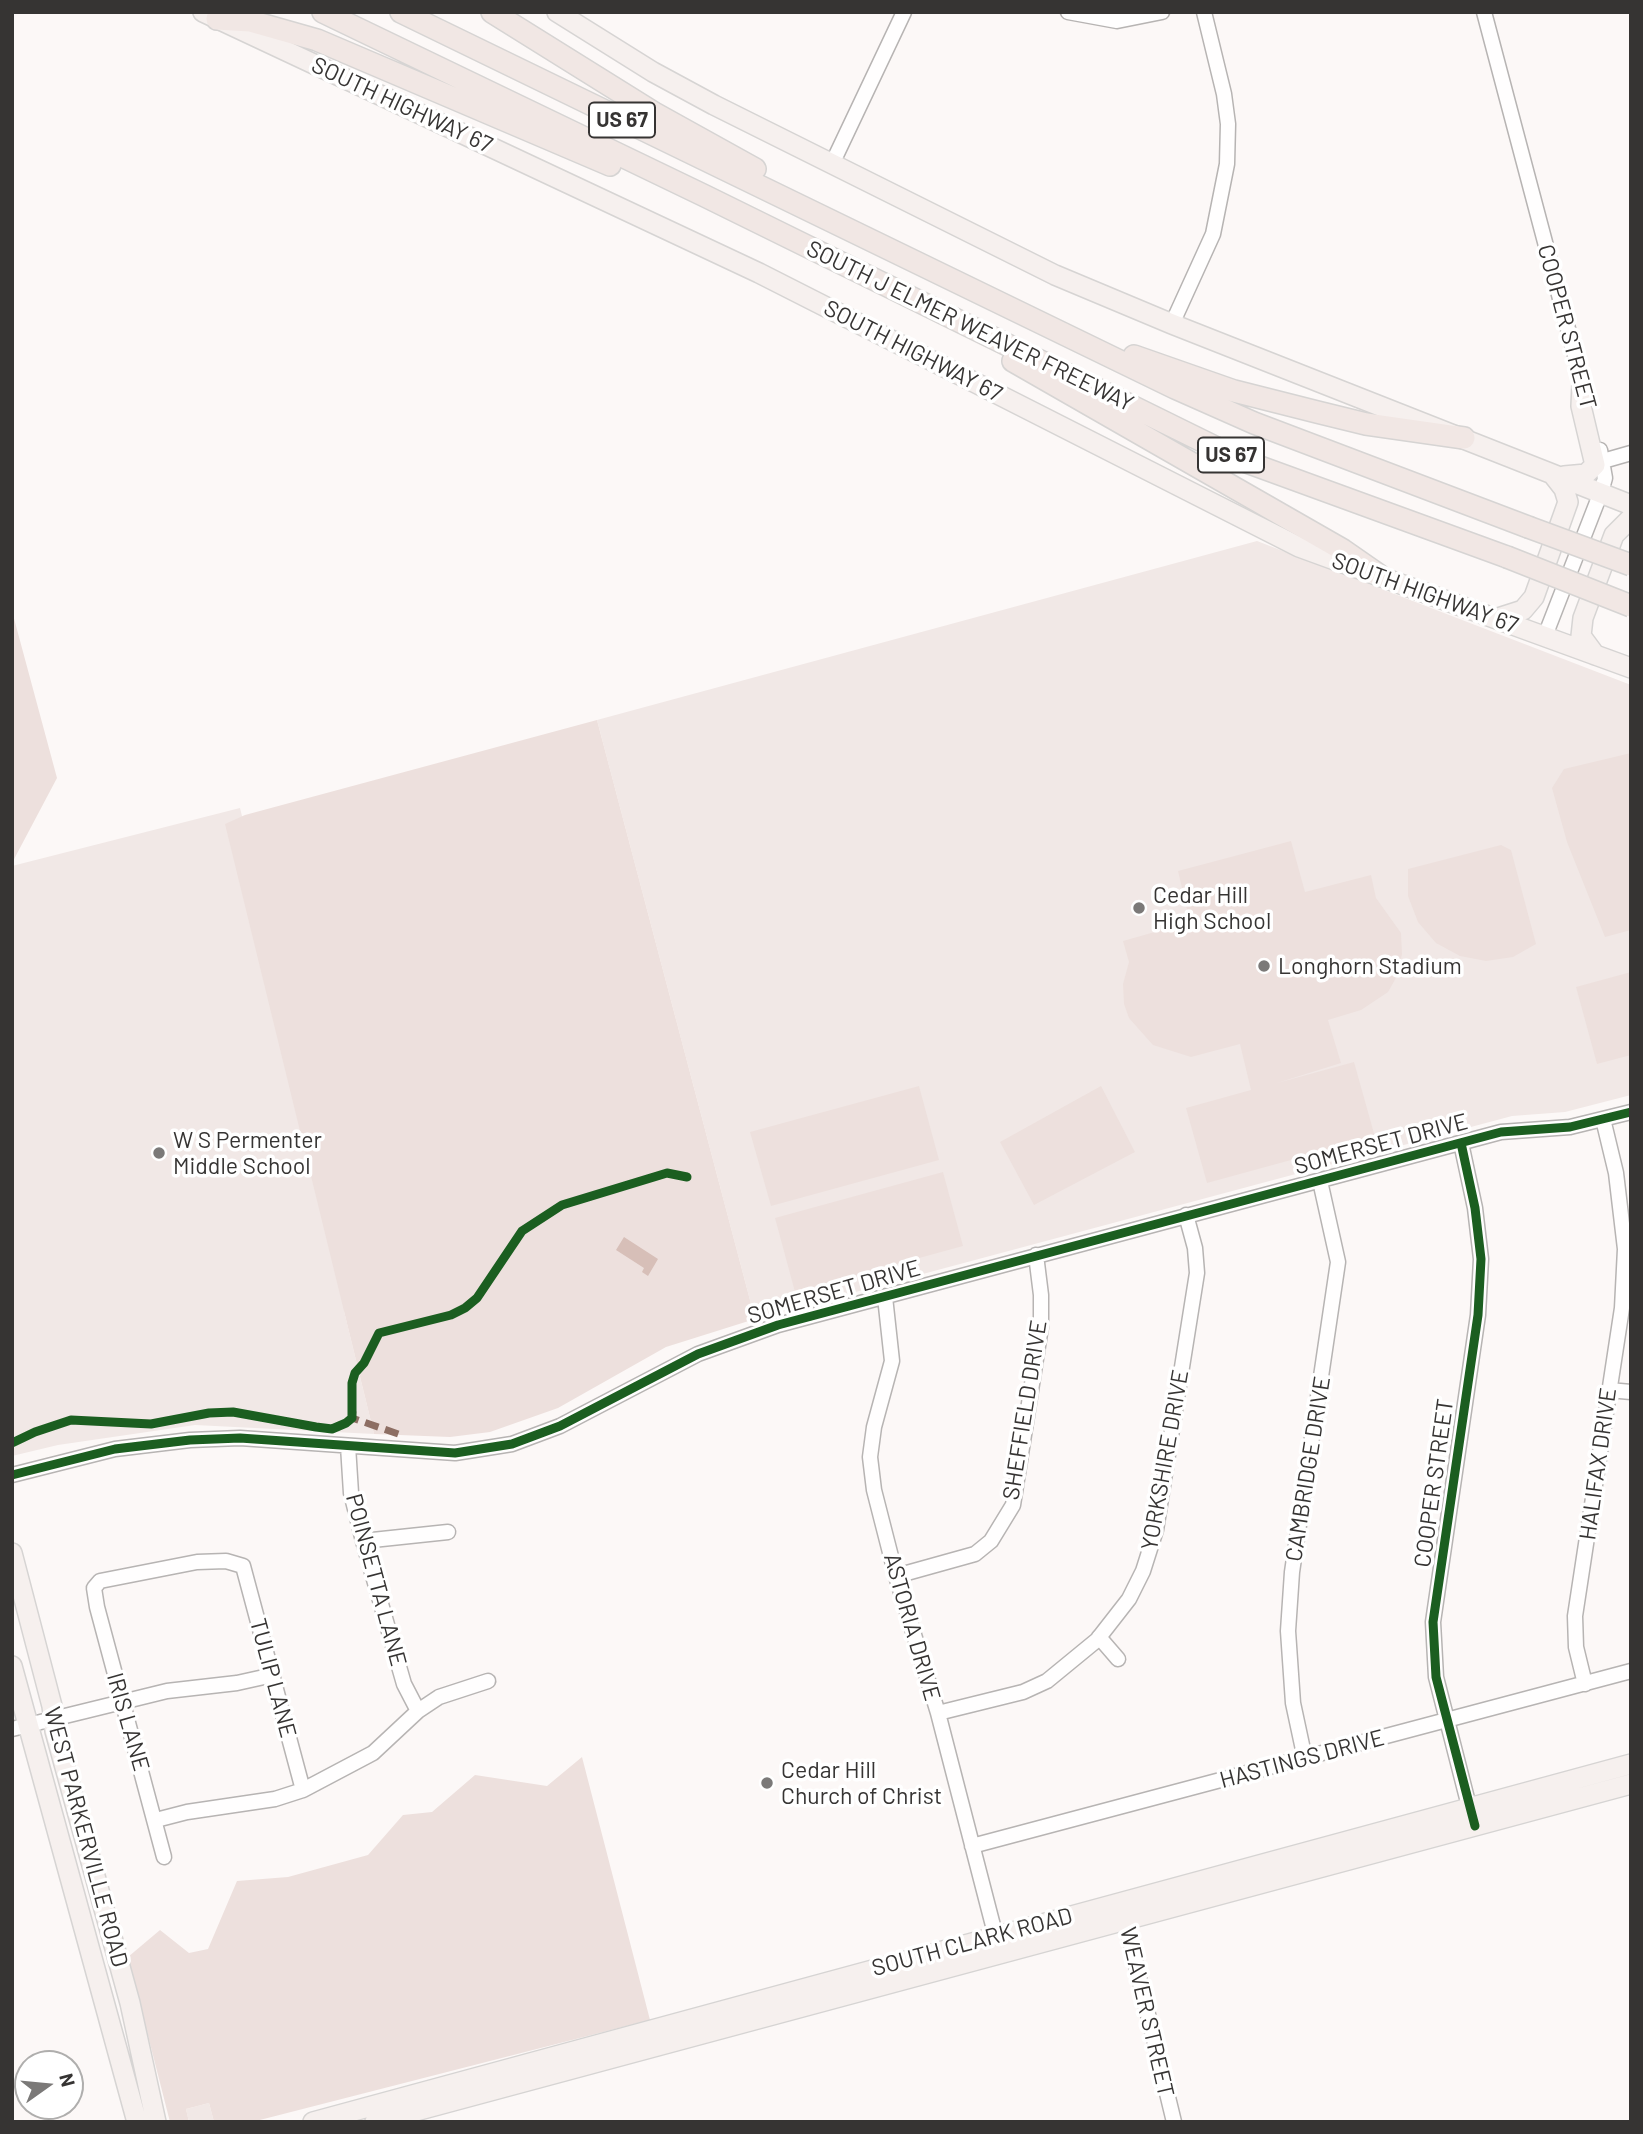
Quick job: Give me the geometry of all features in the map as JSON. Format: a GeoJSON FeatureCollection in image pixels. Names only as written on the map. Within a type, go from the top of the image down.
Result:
{"type":"FeatureCollection","features":[{"type":"Feature","properties":{"kind":"highway","name":"SOUTH J ELMER WEAVER FREEWAY"},"geometry":{"type":"LineString","coordinates":[[323,12],[705,196],[1241,460],[1507,557],[1631,606]]}},
{"type":"Feature","properties":{"kind":"highway","name":"SOUTH J ELMER WEAVER FREEWAY"},"geometry":{"type":"LineString","coordinates":[[401,12],[1066,337],[1254,423],[1631,565]]}},
{"type":"Feature","properties":{"kind":"highway"},"geometry":{"type":"LineString","coordinates":[[492,12],[653,113],[807,197],[844,228]]}},
{"type":"Feature","properties":{"kind":"highway"},"geometry":{"type":"LineString","coordinates":[[210,16],[250,21],[317,40],[552,142],[671,190],[705,196]]}},
{"type":"Feature","properties":{"kind":"highway"},"geometry":{"type":"LineString","coordinates":[[968,325],[1001,354],[1343,550],[1379,575]]}},
{"type":"Feature","properties":{"kind":"highway"},"geometry":{"type":"LineString","coordinates":[[1066,337],[1123,352],[1246,394],[1366,424],[1464,438]]}},
{"type":"Feature","properties":{"kind":"main road"},"geometry":{"type":"LineString","coordinates":[[557,12],[666,79],[1055,275],[1172,324],[1631,505]]}},
{"type":"Feature","properties":{"kind":"main road","name":"SOUTH HIGHWAY 67"},"geometry":{"type":"LineString","coordinates":[[210,16],[759,273],[1299,547],[1631,668]]}},
{"type":"Feature","properties":{"kind":"main road"},"geometry":{"type":"LineString","coordinates":[[1553,475],[1578,476],[1591,471],[1595,466],[1581,406],[1582,384]]}},
{"type":"Feature","properties":{"kind":"main road"},"geometry":{"type":"LineString","coordinates":[[1498,618],[1524,610],[1534,597],[1568,502],[1564,489],[1553,475]]}},
{"type":"Feature","properties":{"kind":"main road"},"geometry":{"type":"LineString","coordinates":[[1595,655],[1581,636],[1583,618],[1614,535],[1618,527],[1631,518]]}},
{"type":"Feature","properties":{"kind":"main road","name":"WEST PARKERVILLE ROAD"},"geometry":{"type":"LineString","coordinates":[[12,1553],[130,2003],[156,2122]]}},
{"type":"Feature","properties":{"kind":"main road","name":"WEST PARKERVILLE ROAD"},"geometry":{"type":"LineString","coordinates":[[12,1665],[20,1727],[137,2122]]}},
{"type":"Feature","properties":{"kind":"main road","name":"SOUTH CLARK ROAD"},"geometry":{"type":"LineString","coordinates":[[1472,1817],[1631,1764]]}},
{"type":"Feature","properties":{"kind":"main road","name":"SOUTH CLARK ROAD"},"geometry":{"type":"LineString","coordinates":[[313,2122],[755,2010],[1472,1817],[1631,1784]]}},
{"type":"Feature","properties":{"kind":"main road","name":"SOUTH CLARK ROAD"},"geometry":{"type":"LineString","coordinates":[[375,2122],[755,2010]]}},
{"type":"Feature","properties":{"kind":"street"},"geometry":{"type":"LineString","coordinates":[[832,164],[904,12]]}},
{"type":"Feature","properties":{"kind":"street"},"geometry":{"type":"LineString","coordinates":[[1068,12],[1117,21],[1163,12]]}},
{"type":"Feature","properties":{"kind":"street"},"geometry":{"type":"LineString","coordinates":[[1172,324],[1213,234],[1222,203],[1227,164],[1228,124],[1224,94],[1204,12]]}},
{"type":"Feature","properties":{"kind":"street","name":"COOPER STREET"},"geometry":{"type":"LineString","coordinates":[[1484,12],[1603,461],[1605,478],[1545,636]]}},
{"type":"Feature","properties":{"kind":"street"},"geometry":{"type":"LineString","coordinates":[[1603,461],[1631,453]]}},
{"type":"Feature","properties":{"kind":"street","name":"SOMERSET DRIVE"},"geometry":{"type":"LineString","coordinates":[[12,1475],[115,1449],[190,1440],[240,1438],[455,1453],[512,1444],[560,1426],[698,1354],[778,1325],[1501,1132],[1570,1127],[1631,1112]]}},
{"type":"Feature","properties":{"kind":"street","name":"HALIFAX DRIVE"},"geometry":{"type":"LineString","coordinates":[[1585,1684],[1576,1647],[1575,1616],[1622,1308],[1628,1249],[1616,1173],[1603,1119]]}},
{"type":"Feature","properties":{"kind":"street","name":"COOPER STREET"},"geometry":{"type":"LineString","coordinates":[[1461,1143],[1475,1208],[1481,1259],[1478,1315],[1433,1622],[1436,1676],[1472,1817]]}},
{"type":"Feature","properties":{"kind":"street","name":"CAMBRIDGE DRIVE"},"geometry":{"type":"LineString","coordinates":[[1305,1759],[1293,1703],[1288,1631],[1292,1572],[1338,1262],[1320,1181]]}},
{"type":"Feature","properties":{"kind":"street","name":"YORKSHIRE DRIVE"},"geometry":{"type":"LineString","coordinates":[[938,1713],[1023,1692],[1047,1681],[1073,1663],[1099,1637],[1129,1598],[1143,1571],[1156,1530],[1197,1273],[1195,1248],[1186,1215]]}},
{"type":"Feature","properties":{"kind":"street","name":"SHEFFIELD DRIVE"},"geometry":{"type":"LineString","coordinates":[[896,1576],[975,1554],[991,1541],[1013,1505],[1041,1327],[1041,1295],[1036,1255]]}},
{"type":"Feature","properties":{"kind":"street","name":"ASTORIA DRIVE"},"geometry":{"type":"LineString","coordinates":[[885,1297],[892,1361],[874,1427],[870,1457],[874,1490],[896,1576],[938,1713],[998,1945]]}},
{"type":"Feature","properties":{"kind":"street"},"geometry":{"type":"LineString","coordinates":[[1609,1390],[1631,1392]]}},
{"type":"Feature","properties":{"kind":"street","name":"POINSETTA LANE"},"geometry":{"type":"LineString","coordinates":[[348,1446],[351,1493],[363,1541],[404,1684],[418,1711]]}},
{"type":"Feature","properties":{"kind":"street"},"geometry":{"type":"LineString","coordinates":[[363,1541],[448,1532]]}},
{"type":"Feature","properties":{"kind":"street","name":"IRIS LANE"},"geometry":{"type":"LineString","coordinates":[[164,1857],[94,1588],[100,1581],[161,1567],[226,1561],[243,1566]]}},
{"type":"Feature","properties":{"kind":"street","name":"TULIP LANE"},"geometry":{"type":"LineString","coordinates":[[243,1566],[303,1790]]}},
{"type":"Feature","properties":{"kind":"street"},"geometry":{"type":"LineString","coordinates":[[1099,1637],[1118,1659]]}},
{"type":"Feature","properties":{"kind":"street","name":"HASTINGS DRIVE"},"geometry":{"type":"LineString","coordinates":[[972,1846],[1631,1671]]}},
{"type":"Feature","properties":{"kind":"street"},"geometry":{"type":"LineString","coordinates":[[20,1727],[122,1701],[272,1675]]}},
{"type":"Feature","properties":{"kind":"street"},"geometry":{"type":"LineString","coordinates":[[156,1820],[187,1812],[275,1799],[327,1780],[373,1753],[418,1711],[439,1697],[488,1681]]}},
{"type":"Feature","properties":{"kind":"street","name":"WEAVER STREET"},"geometry":{"type":"LineString","coordinates":[[1123,1911],[1174,2122]]}},
{"type":"Feature","properties":{"kind":"shaded area","name":"Cedar Hill High School"},"geometry":{"type":"Polygon","coordinates":[[[1257,541],[1631,685],[1631,1095],[1565,1112],[1512,1116],[755,1319],[597,720],[1257,541]]]}},
{"type":"Feature","properties":{"kind":"shaded area"},"geometry":{"type":"Polygon","coordinates":[[[12,611],[57,778],[12,863],[12,611]]]}},
{"type":"Feature","properties":{"kind":"shaded area"},"geometry":{"type":"Polygon","coordinates":[[[597,720],[755,1319],[666,1347],[558,1408],[490,1432],[450,1437],[374,1434],[225,824],[245,815],[597,720]]]}},
{"type":"Feature","properties":{"kind":"shaded area"},"geometry":{"type":"Polygon","coordinates":[[[1631,753],[1631,930],[1605,937],[1567,842],[1552,788],[1564,769],[1631,753]]]}},
{"type":"Feature","properties":{"kind":"shaded area","name":"W S Permenter Middle School"},"geometry":{"type":"Polygon","coordinates":[[[240,808],[363,1306],[344,1311],[374,1434],[195,1425],[58,1445],[12,1456],[12,866],[240,808]]]}},
{"type":"Feature","properties":{"kind":"shaded area","name":"Longhorn Stadium"},"geometry":{"type":"Polygon","coordinates":[[[1291,841],[1305,892],[1371,875],[1376,898],[1401,933],[1402,954],[1397,976],[1388,992],[1361,1010],[1328,1020],[1341,1063],[1277,1083],[1354,1062],[1375,1137],[1207,1183],[1186,1108],[1251,1090],[1240,1044],[1191,1057],[1153,1045],[1129,1018],[1124,1004],[1123,984],[1129,962],[1123,941],[1190,922],[1178,871],[1291,841]]]}},
{"type":"Feature","properties":{"kind":"shaded area"},"geometry":{"type":"Polygon","coordinates":[[[1501,845],[1511,850],[1536,944],[1513,957],[1486,961],[1460,956],[1436,943],[1418,922],[1408,896],[1408,869],[1501,845]]]}},
{"type":"Feature","properties":{"kind":"shaded area"},"geometry":{"type":"Polygon","coordinates":[[[1631,972],[1631,1055],[1597,1064],[1576,987],[1631,972]]]}},
{"type":"Feature","properties":{"kind":"shaded area"},"geometry":{"type":"Polygon","coordinates":[[[919,1086],[939,1160],[771,1206],[750,1132],[919,1086]]]}},
{"type":"Feature","properties":{"kind":"shaded area"},"geometry":{"type":"Polygon","coordinates":[[[1101,1086],[1135,1152],[1034,1205],[1000,1142],[1101,1086]]]}},
{"type":"Feature","properties":{"kind":"shaded area"},"geometry":{"type":"Polygon","coordinates":[[[943,1172],[963,1246],[795,1292],[775,1218],[943,1172]]]}},
{"type":"Feature","properties":{"kind":"shaded area"},"geometry":{"type":"Polygon","coordinates":[[[624,1237],[658,1259],[648,1276],[642,1272],[644,1268],[616,1250],[624,1237]]]}},
{"type":"Feature","properties":{"kind":"shaded area"},"geometry":{"type":"Polygon","coordinates":[[[582,1757],[650,2020],[252,2122],[214,2122],[209,2103],[186,2109],[189,2122],[170,2122],[128,1957],[160,1930],[189,1953],[208,1949],[237,1881],[288,1877],[368,1855],[403,1815],[432,1812],[475,1775],[547,1786],[582,1757]]]}},
{"type":"Feature","properties":{"kind":"shaded area"},"geometry":{"type":"Polygon","coordinates":[[[209,2103],[214,2122],[189,2122],[186,2109],[209,2103]]]}},
{"type":"Feature","properties":{"kind":"marked path"},"geometry":{"type":"LineString","coordinates":[[353,1411],[352,1418],[404,1436]]}},
{"type":"Feature","properties":{"kind":"cycle path"},"geometry":{"type":"LineString","coordinates":[[12,1475],[115,1449],[190,1440],[240,1438],[455,1453],[512,1444],[560,1426],[698,1354],[778,1325],[1501,1132],[1570,1127],[1631,1112]]}},
{"type":"Feature","properties":{"kind":"cycle path"},"geometry":{"type":"LineString","coordinates":[[1461,1143],[1475,1208],[1481,1259],[1478,1315],[1433,1622],[1436,1677],[1475,1826]]}},
{"type":"Feature","properties":{"kind":"cycle path"},"geometry":{"type":"LineString","coordinates":[[12,1443],[71,1420],[151,1424],[209,1413],[233,1412],[332,1429],[352,1418],[352,1383],[355,1373],[364,1363],[379,1333],[451,1315],[465,1308],[477,1298],[522,1231],[562,1205],[667,1173],[687,1177]]}},
{"type":"Feature","properties":{"kind":"place","name":"Cedar Hill High School"},"geometry":{"type":"Point","coordinates":[1139,908]}},
{"type":"Feature","properties":{"kind":"place","name":"Longhorn Stadium"},"geometry":{"type":"Point","coordinates":[1264,966]}},
{"type":"Feature","properties":{"kind":"place","name":"W S Permenter Middle School"},"geometry":{"type":"Point","coordinates":[159,1153]}},
{"type":"Feature","properties":{"kind":"place","name":"Cedar Hill Church of Christ"},"geometry":{"type":"Point","coordinates":[767,1783]}}]}
